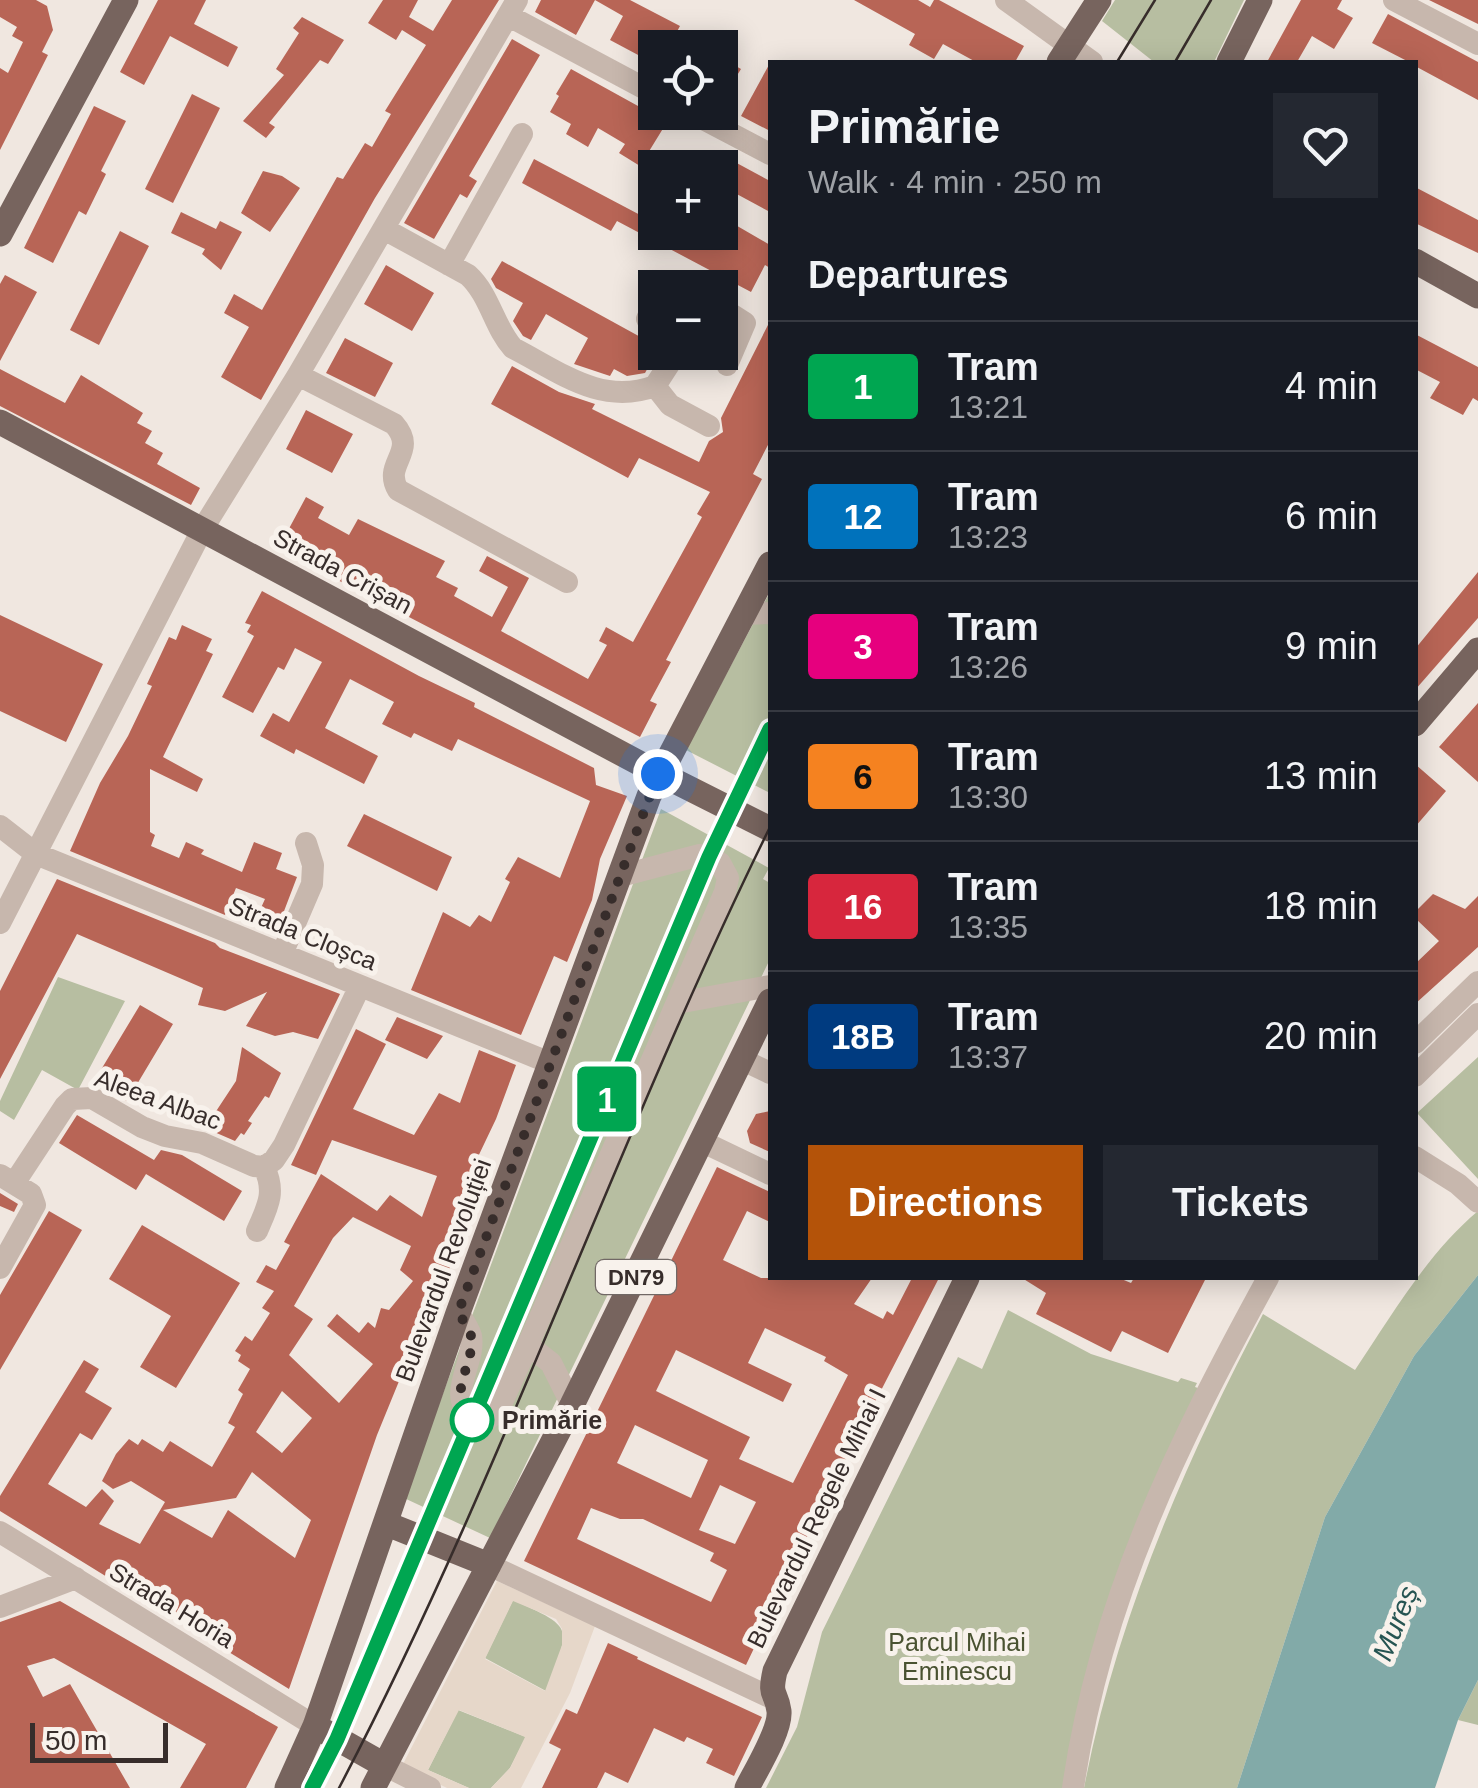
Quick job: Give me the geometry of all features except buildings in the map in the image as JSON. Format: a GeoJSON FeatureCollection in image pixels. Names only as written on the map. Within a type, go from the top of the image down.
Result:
{"type":"FeatureCollection","features":[{"type":"Feature","properties":{"kind":"main road"},"geometry":{"type":"LineString","coordinates":[[1064,54],[1099,0]]}},
{"type":"Feature","properties":{"kind":"main road"},"geometry":{"type":"LineString","coordinates":[[1230,60],[1260,0]]}},
{"type":"Feature","properties":{"kind":"main road"},"geometry":{"type":"LineString","coordinates":[[0,234],[116,3]]}},
{"type":"Feature","properties":{"kind":"main road"},"geometry":{"type":"LineString","coordinates":[[1418,263],[1478,296]]}},
{"type":"Feature","properties":{"kind":"main road","name":"Strada Crișan"},"geometry":{"type":"LineString","coordinates":[[0,422],[658,774]]}},
{"type":"Feature","properties":{"kind":"main road","name":"Bulevardul Revoluției"},"geometry":{"type":"LineString","coordinates":[[287,1788],[315,1726],[458,1313],[658,774],[768,568]]}},
{"type":"Feature","properties":{"kind":"main road"},"geometry":{"type":"LineString","coordinates":[[1420,708],[1478,650]]}},
{"type":"Feature","properties":{"kind":"main road"},"geometry":{"type":"LineString","coordinates":[[658,774],[768,828]]}},
{"type":"Feature","properties":{"kind":"main road","name":"DN79"},"geometry":{"type":"LineString","coordinates":[[378,1777],[572,1406],[768,1005]]}},
{"type":"Feature","properties":{"kind":"main road","name":"Bulevardul Regele Mihai I"},"geometry":{"type":"LineString","coordinates":[[747,1788],[776,1728],[779,1710],[771,1689],[775,1671],[966,1280]]}},
{"type":"Feature","properties":{"kind":"main road"},"geometry":{"type":"LineString","coordinates":[[387,1524],[489,1566]]}},
{"type":"Feature","properties":{"kind":"main road"},"geometry":{"type":"LineString","coordinates":[[315,1726],[378,1777]]}},
{"type":"Feature","properties":{"kind":"street"},"geometry":{"type":"LineString","coordinates":[[1006,0],[1064,54]]}},
{"type":"Feature","properties":{"kind":"street"},"geometry":{"type":"LineString","coordinates":[[1394,0],[1418,6],[1478,44]]}},
{"type":"Feature","properties":{"kind":"street"},"geometry":{"type":"LineString","coordinates":[[0,923],[202,530],[298,375],[513,8],[638,84]]}},
{"type":"Feature","properties":{"kind":"street"},"geometry":{"type":"LineString","coordinates":[[724,130],[768,153]]}},
{"type":"Feature","properties":{"kind":"street"},"geometry":{"type":"LineString","coordinates":[[449,265],[522,134]]}},
{"type":"Feature","properties":{"kind":"street"},"geometry":{"type":"LineString","coordinates":[[384,229],[477,284],[505,339],[514,348],[604,393],[656,386]]}},
{"type":"Feature","properties":{"kind":"street"},"geometry":{"type":"LineString","coordinates":[[738,318],[745,323],[738,339]]}},
{"type":"Feature","properties":{"kind":"street"},"geometry":{"type":"LineString","coordinates":[[656,386],[666,370]]}},
{"type":"Feature","properties":{"kind":"street"},"geometry":{"type":"LineString","coordinates":[[298,375],[394,424],[404,434],[405,443],[393,481],[398,490],[567,582]]}},
{"type":"Feature","properties":{"kind":"street"},"geometry":{"type":"LineString","coordinates":[[656,386],[670,405],[709,426]]}},
{"type":"Feature","properties":{"kind":"street"},"geometry":{"type":"LineString","coordinates":[[743,614],[768,613]]}},
{"type":"Feature","properties":{"kind":"street","name":"Strada Cloșca"},"geometry":{"type":"LineString","coordinates":[[0,826],[36,854],[550,1064]]}},
{"type":"Feature","properties":{"kind":"street"},"geometry":{"type":"LineString","coordinates":[[282,954],[312,884],[313,864],[306,843]]}},
{"type":"Feature","properties":{"kind":"street"},"geometry":{"type":"LineString","coordinates":[[458,1313],[471,1337],[460,1391],[464,1409],[473,1417],[487,1418],[497,1414],[528,1345],[725,892],[727,872],[720,863],[700,855],[620,876]]}},
{"type":"Feature","properties":{"kind":"street"},"geometry":{"type":"LineString","coordinates":[[1418,1040],[1478,982]]}},
{"type":"Feature","properties":{"kind":"street"},"geometry":{"type":"LineString","coordinates":[[257,1230],[271,1199],[270,1179],[264,1167],[284,1145],[360,986]]}},
{"type":"Feature","properties":{"kind":"street"},"geometry":{"type":"LineString","coordinates":[[677,1003],[768,986]]}},
{"type":"Feature","properties":{"kind":"street"},"geometry":{"type":"LineString","coordinates":[[1418,1073],[1478,1014]]}},
{"type":"Feature","properties":{"kind":"street"},"geometry":{"type":"LineString","coordinates":[[743,1060],[768,1072]]}},
{"type":"Feature","properties":{"kind":"street","name":"Aleea Albac"},"geometry":{"type":"LineString","coordinates":[[0,1268],[35,1205],[30,1194],[8,1178],[72,1099],[92,1098],[153,1132],[202,1144],[264,1167]]}},
{"type":"Feature","properties":{"kind":"street"},"geometry":{"type":"LineString","coordinates":[[703,1142],[768,1173]]}},
{"type":"Feature","properties":{"kind":"street"},"geometry":{"type":"LineString","coordinates":[[1418,1158],[1478,1202]]}},
{"type":"Feature","properties":{"kind":"street"},"geometry":{"type":"LineString","coordinates":[[1072,1788],[1116,1600],[1140,1536],[1204,1394],[1267,1280]]}},
{"type":"Feature","properties":{"kind":"street"},"geometry":{"type":"LineString","coordinates":[[528,1345],[551,1363],[572,1406]]}},
{"type":"Feature","properties":{"kind":"street","name":"Strada Horia"},"geometry":{"type":"LineString","coordinates":[[0,1532],[315,1726]]}},
{"type":"Feature","properties":{"kind":"street"},"geometry":{"type":"LineString","coordinates":[[489,1566],[774,1699]]}},
{"type":"Feature","properties":{"kind":"street"},"geometry":{"type":"LineString","coordinates":[[0,1607],[76,1578]]}},
{"type":"Feature","properties":{"kind":"street"},"geometry":{"type":"LineString","coordinates":[[378,1777],[430,1788]]}},
{"type":"Feature","properties":{"kind":"green space"},"geometry":{"type":"Polygon","coordinates":[[[1115,0],[1244,0],[1215,60],[1151,60],[1102,21],[1115,0]]]}},
{"type":"Feature","properties":{"kind":"green space"},"geometry":{"type":"Polygon","coordinates":[[[768,596],[768,792],[686,750],[768,596]]]}},
{"type":"Feature","properties":{"kind":"green space"},"geometry":{"type":"Polygon","coordinates":[[[661,809],[768,867],[763,879],[768,882],[768,963],[490,1538],[404,1498],[661,809]]]}},
{"type":"Feature","properties":{"kind":"green space"},"geometry":{"type":"Polygon","coordinates":[[[58,977],[125,1001],[78,1090],[42,1070],[14,1120],[0,1111],[0,1101],[58,977]]]}},
{"type":"Feature","properties":{"kind":"green space"},"geometry":{"type":"Polygon","coordinates":[[[1478,1057],[1478,1179],[1418,1114],[1478,1057]]]}},
{"type":"Feature","properties":{"kind":"green space"},"geometry":{"type":"Polygon","coordinates":[[[1478,1211],[1478,1275],[1414,1356],[1325,1517],[1237,1788],[1084,1788],[1114,1665],[1156,1545],[1206,1428],[1263,1314],[1355,1370],[1426,1266],[1478,1211]]]}},
{"type":"Feature","properties":{"kind":"green space","name":"Parcul Mihai Eminescu"},"geometry":{"type":"Polygon","coordinates":[[[1008,1310],[1091,1354],[1178,1382],[1181,1378],[1197,1383],[1198,1388],[1064,1788],[766,1788],[797,1727],[822,1632],[958,1357],[982,1369],[1008,1310]]]}},
{"type":"Feature","properties":{"kind":"green space"},"geometry":{"type":"Polygon","coordinates":[[[513,1600],[549,1617],[562,1632],[560,1654],[546,1691],[485,1658],[513,1600]]]}},
{"type":"Feature","properties":{"kind":"green space"},"geometry":{"type":"Polygon","coordinates":[[[1478,1680],[1478,1725],[1458,1720],[1478,1680]]]}},
{"type":"Feature","properties":{"kind":"green space"},"geometry":{"type":"Polygon","coordinates":[[[458,1710],[526,1737],[510,1768],[491,1788],[469,1788],[428,1770],[458,1710]]]}},
{"type":"Feature","properties":{"kind":"shaded area"},"geometry":{"type":"Polygon","coordinates":[[[497,1581],[595,1626],[570,1693],[521,1788],[491,1788],[510,1768],[525,1737],[459,1710],[428,1770],[469,1788],[447,1788],[402,1766],[497,1581]],[[513,1601],[485,1659],[545,1691],[562,1645],[562,1629],[556,1619],[513,1601]]]}},
{"type":"Feature","properties":{"kind":"water","name":"Mureș"},"geometry":{"type":"Polygon","coordinates":[[[1478,1275],[1478,1680],[1458,1720],[1435,1788],[1237,1788],[1325,1517],[1414,1356],[1478,1275]]]}},
{"type":"Feature","properties":{"kind":"tram line"},"geometry":{"type":"LineString","coordinates":[[1118,60],[1155,0]]}},
{"type":"Feature","properties":{"kind":"tram line"},"geometry":{"type":"LineString","coordinates":[[1176,60],[1211,0]]}},
{"type":"Feature","properties":{"kind":"tram line"},"geometry":{"type":"LineString","coordinates":[[312,1788],[337,1739],[709,857],[768,733]]}},
{"type":"Feature","properties":{"kind":"tram line","name":"1"},"geometry":{"type":"LineString","coordinates":[[312,1788],[337,1739],[709,857],[768,733]]}},
{"type":"Feature","properties":{"kind":"tram line"},"geometry":{"type":"LineString","coordinates":[[339,1788],[453,1551],[660,1066],[768,831]]}},
{"type":"Feature","properties":{"kind":"place","name":"Primărie"},"geometry":{"type":"Point","coordinates":[472,1420]}},
{"type":"Feature","properties":{"kind":"route"},"geometry":{"type":"LineString","coordinates":[[472,1420],[464,1409],[460,1391],[471,1337],[458,1313],[658,774]]}}]}
